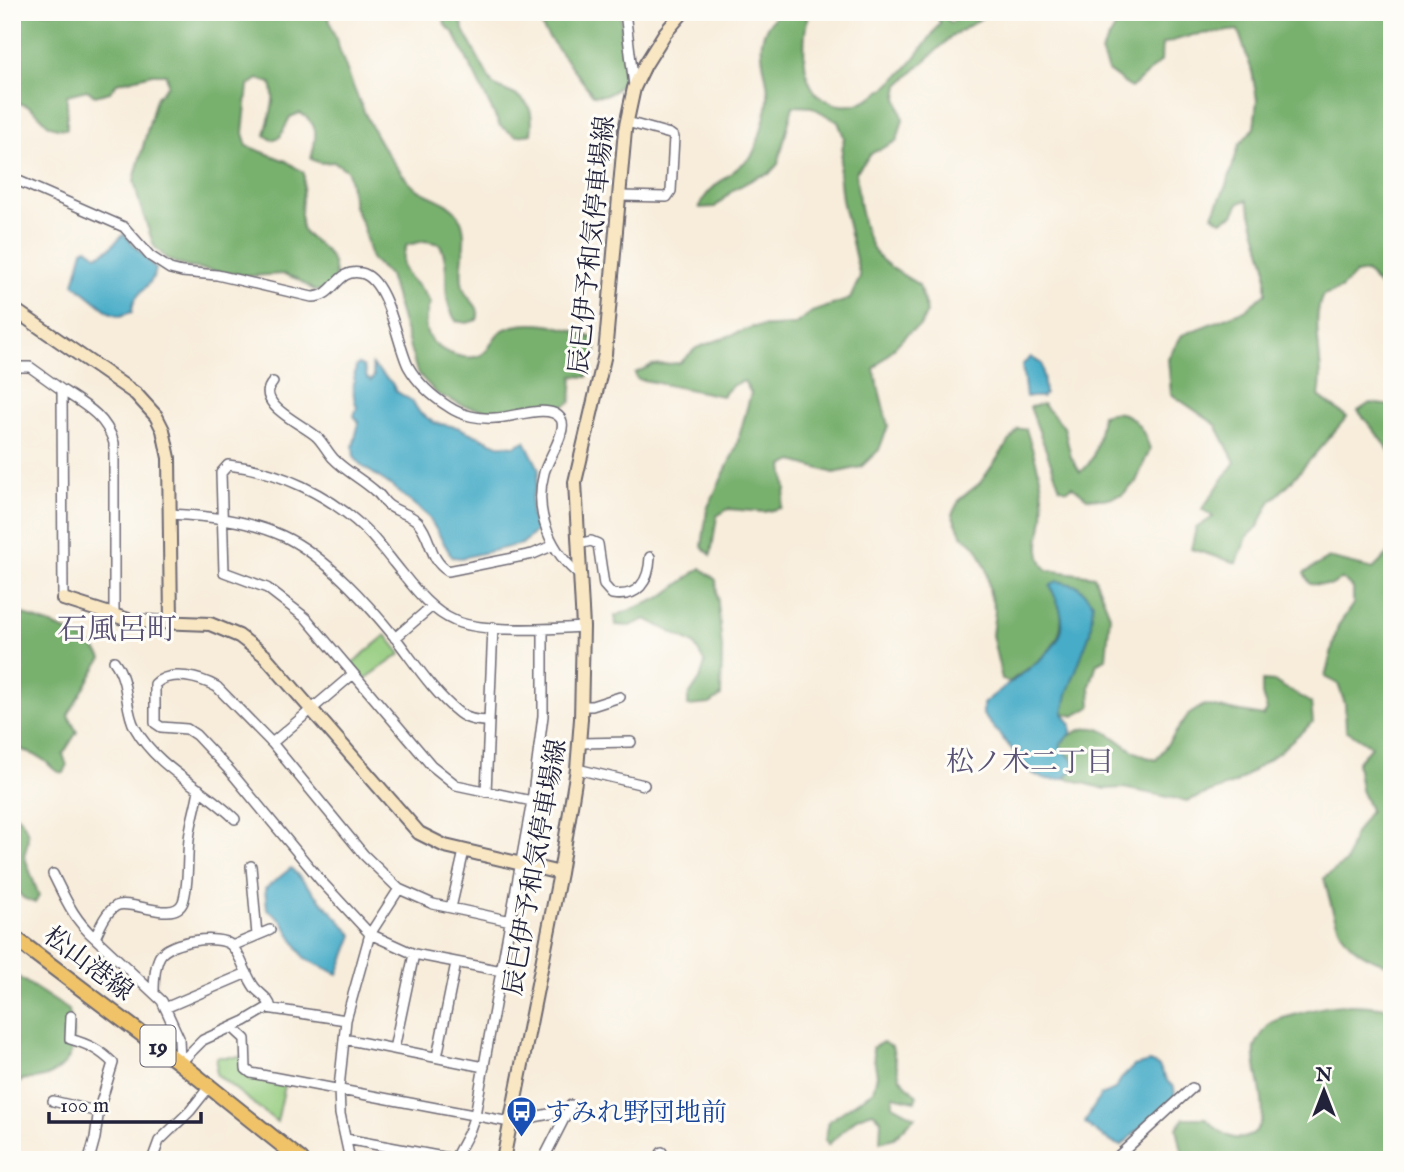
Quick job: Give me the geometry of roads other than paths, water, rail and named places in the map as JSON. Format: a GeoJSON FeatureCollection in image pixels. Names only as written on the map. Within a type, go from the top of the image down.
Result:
{"type":"FeatureCollection","features":[{"type":"Feature","properties":{"kind":"main road","name":"辰巳伊予和気停車場線"},"geometry":{"type":"LineString","coordinates":[[505,1159],[560,873],[577,769],[582,706],[583,627],[575,482],[605,354],[627,122],[634,88],[654,49],[683,12]]}},
{"type":"Feature","properties":{"kind":"main road"},"geometry":{"type":"LineString","coordinates":[[12,308],[136,394],[156,416],[167,444],[171,622]]}},
{"type":"Feature","properties":{"kind":"main road"},"geometry":{"type":"LineString","coordinates":[[63,598],[132,621],[210,624],[239,636],[264,655],[413,828],[445,846],[560,873]]}},
{"type":"Feature","properties":{"kind":"main road","name":"松山港線"},"geometry":{"type":"LineString","coordinates":[[12,936],[180,1063],[300,1160]]}},
{"type":"Feature","properties":{"kind":"street"},"geometry":{"type":"LineString","coordinates":[[625,12],[634,88]]}},
{"type":"Feature","properties":{"kind":"street"},"geometry":{"type":"LineString","coordinates":[[619,196],[667,197],[671,191],[674,137],[627,122]]}},
{"type":"Feature","properties":{"kind":"street"},"geometry":{"type":"LineString","coordinates":[[12,178],[124,227],[158,263],[182,272],[217,275],[312,297],[330,292],[337,281],[346,275],[359,272],[366,275],[381,292],[387,305],[407,365],[431,394],[450,408],[480,418],[506,418],[546,411],[559,416],[563,431],[544,473],[540,501],[542,515],[554,545],[569,567],[582,577]]}},
{"type":"Feature","properties":{"kind":"street"},"geometry":{"type":"LineString","coordinates":[[12,373],[22,366],[30,368],[98,415],[106,424],[114,443],[114,616]]}},
{"type":"Feature","properties":{"kind":"street"},"geometry":{"type":"LineString","coordinates":[[273,382],[268,388],[267,396],[273,404],[310,431],[333,458],[379,493],[386,503],[418,522],[437,563],[448,571],[534,554],[554,545]]}},
{"type":"Feature","properties":{"kind":"street"},"geometry":{"type":"LineString","coordinates":[[62,390],[63,598]]}},
{"type":"Feature","properties":{"kind":"street"},"geometry":{"type":"LineString","coordinates":[[532,801],[456,785],[431,765],[306,618],[267,588],[224,572],[221,473],[228,465],[250,467],[286,478],[338,507],[366,530],[431,607],[456,622],[543,629],[583,627]]}},
{"type":"Feature","properties":{"kind":"street"},"geometry":{"type":"LineString","coordinates":[[169,514],[222,518],[248,524],[284,537],[307,551],[329,567],[460,714],[472,720],[489,721]]}},
{"type":"Feature","properties":{"kind":"street"},"geometry":{"type":"LineString","coordinates":[[578,544],[592,541],[598,544],[604,585],[612,594],[633,594],[639,588],[649,567],[650,557]]}},
{"type":"Feature","properties":{"kind":"street"},"geometry":{"type":"LineString","coordinates":[[395,638],[431,607]]}},
{"type":"Feature","properties":{"kind":"street"},"geometry":{"type":"LineString","coordinates":[[486,792],[493,627]]}},
{"type":"Feature","properties":{"kind":"street"},"geometry":{"type":"LineString","coordinates":[[346,1139],[454,1159],[469,1132],[475,1115],[532,801],[543,716],[543,629]]}},
{"type":"Feature","properties":{"kind":"street"},"geometry":{"type":"LineString","coordinates":[[114,661],[124,681],[134,727],[152,753],[216,801],[235,819]]}},
{"type":"Feature","properties":{"kind":"street"},"geometry":{"type":"LineString","coordinates":[[272,743],[352,675]]}},
{"type":"Feature","properties":{"kind":"street"},"geometry":{"type":"LineString","coordinates":[[502,971],[414,954],[370,934],[196,735],[187,729],[161,727],[155,723],[155,684],[166,677],[185,677],[208,682],[227,696],[272,743],[364,855],[399,889],[433,904],[511,921]]}},
{"type":"Feature","properties":{"kind":"street"},"geometry":{"type":"LineString","coordinates":[[582,706],[592,706],[620,697]]}},
{"type":"Feature","properties":{"kind":"street"},"geometry":{"type":"LineString","coordinates":[[580,743],[631,741]]}},
{"type":"Feature","properties":{"kind":"street"},"geometry":{"type":"LineString","coordinates":[[577,769],[644,785]]}},
{"type":"Feature","properties":{"kind":"street"},"geometry":{"type":"LineString","coordinates":[[95,937],[106,917],[117,906],[125,904],[167,911],[183,904],[190,831],[199,789]]}},
{"type":"Feature","properties":{"kind":"street"},"geometry":{"type":"LineString","coordinates":[[451,908],[464,851]]}},
{"type":"Feature","properties":{"kind":"street"},"geometry":{"type":"LineString","coordinates":[[251,866],[257,879],[257,935]]}},
{"type":"Feature","properties":{"kind":"street"},"geometry":{"type":"LineString","coordinates":[[53,874],[81,926],[154,993],[165,1008],[179,1038],[180,1063]]}},
{"type":"Feature","properties":{"kind":"street"},"geometry":{"type":"LineString","coordinates":[[350,1160],[340,1114],[339,1088],[346,1020],[370,934],[399,889]]}},
{"type":"Feature","properties":{"kind":"street"},"geometry":{"type":"LineString","coordinates":[[232,946],[270,930]]}},
{"type":"Feature","properties":{"kind":"street"},"geometry":{"type":"LineString","coordinates":[[154,993],[159,957],[165,950],[191,941],[225,941],[232,946],[255,989],[269,1000],[271,1008]]}},
{"type":"Feature","properties":{"kind":"street"},"geometry":{"type":"LineString","coordinates":[[394,1049],[414,954]]}},
{"type":"Feature","properties":{"kind":"street"},"geometry":{"type":"LineString","coordinates":[[437,1057],[456,963]]}},
{"type":"Feature","properties":{"kind":"street"},"geometry":{"type":"LineString","coordinates":[[165,1008],[247,973]]}},
{"type":"Feature","properties":{"kind":"street"},"geometry":{"type":"LineString","coordinates":[[180,1063],[203,1040],[262,1010],[271,1008],[294,1014],[346,1020]]}},
{"type":"Feature","properties":{"kind":"street"},"geometry":{"type":"LineString","coordinates":[[71,1016],[70,1039],[86,1043],[102,1052],[113,1063],[89,1160]]}},
{"type":"Feature","properties":{"kind":"street"},"geometry":{"type":"LineString","coordinates":[[232,1027],[245,1039],[246,1069],[251,1073],[475,1115],[511,1118],[554,1113],[565,1117]]}},
{"type":"Feature","properties":{"kind":"street"},"geometry":{"type":"LineString","coordinates":[[344,1039],[484,1067]]}},
{"type":"Feature","properties":{"kind":"street"},"geometry":{"type":"LineString","coordinates":[[152,1160],[159,1141],[190,1111],[209,1087]]}},
{"type":"Feature","properties":{"kind":"street"},"geometry":{"type":"LineString","coordinates":[[1114,1160],[1192,1088]]}},
{"type":"Feature","properties":{"kind":"street"},"geometry":{"type":"LineString","coordinates":[[53,1101],[99,1112]]}},
{"type":"Feature","properties":{"kind":"street"},"geometry":{"type":"LineString","coordinates":[[543,1160],[571,1105]]}},
{"type":"Feature","properties":{"kind":"water"},"geometry":{"type":"Polygon","coordinates":[[[124,234],[156,269],[151,281],[135,300],[132,312],[120,316],[109,312],[74,284],[83,250],[87,248],[97,255],[109,249],[124,234]]]}},
{"type":"Feature","properties":{"kind":"water"},"geometry":{"type":"Polygon","coordinates":[[[1031,357],[1042,364],[1045,394],[1042,397],[1026,397],[1022,365],[1031,357]]]}},
{"type":"Feature","properties":{"kind":"water"},"geometry":{"type":"Polygon","coordinates":[[[359,364],[364,367],[367,378],[371,381],[374,376],[372,365],[392,383],[396,391],[412,401],[420,413],[435,423],[457,427],[498,445],[515,446],[525,441],[539,469],[531,513],[536,531],[522,544],[461,558],[452,557],[428,516],[354,457],[353,447],[359,422],[354,416],[357,407],[354,387],[356,366],[359,364]]]}},
{"type":"Feature","properties":{"kind":"water"},"geometry":{"type":"Polygon","coordinates":[[[1057,581],[1078,586],[1093,603],[1090,633],[1067,694],[1063,713],[1071,725],[1071,734],[1061,743],[1061,748],[1077,764],[1065,778],[1052,780],[1032,773],[983,715],[983,704],[1041,659],[1058,638],[1062,617],[1050,586],[1057,581]]]}},
{"type":"Feature","properties":{"kind":"water"},"geometry":{"type":"Polygon","coordinates":[[[291,868],[353,935],[338,974],[305,959],[282,921],[267,909],[265,889],[291,868]]]}},
{"type":"Feature","properties":{"kind":"water"},"geometry":{"type":"Polygon","coordinates":[[[1149,1062],[1159,1066],[1174,1087],[1175,1096],[1121,1146],[1111,1142],[1085,1123],[1086,1120],[1101,1095],[1115,1089],[1134,1066],[1149,1062]]]}},
{"type":"Feature","properties":{"kind":"place","name":"すみれ野団地前"},"geometry":{"type":"Point","coordinates":[522,1139]}},
{"type":"Feature","properties":{"kind":"district","name":"石風呂町"},"geometry":{"type":"Point","coordinates":[117,629]}},
{"type":"Feature","properties":{"kind":"district","name":"松ノ木二丁目"},"geometry":{"type":"Point","coordinates":[1030,761]}}]}
